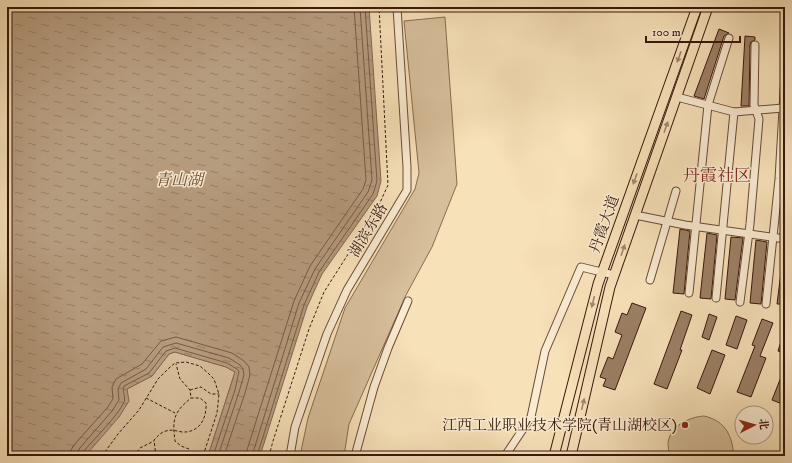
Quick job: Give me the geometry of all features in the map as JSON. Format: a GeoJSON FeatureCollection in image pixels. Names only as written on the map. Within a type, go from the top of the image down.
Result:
{"type":"FeatureCollection","features":[{"type":"Feature","properties":{"kind":"main road","name":"丹霞大道"},"geometry":{"type":"LineString","coordinates":[[554,456],[598,284],[697,7]]}},
{"type":"Feature","properties":{"kind":"main road","name":"丹霞大道"},"geometry":{"type":"LineString","coordinates":[[570,456],[610,287],[708,7]]}},
{"type":"Feature","properties":{"kind":"street","name":"湖滨东路"},"geometry":{"type":"LineString","coordinates":[[290,456],[295,427],[327,334],[347,290],[407,190],[407,167],[397,7]]}},
{"type":"Feature","properties":{"kind":"street"},"geometry":{"type":"LineString","coordinates":[[689,293],[708,105],[729,38]]}},
{"type":"Feature","properties":{"kind":"street"},"geometry":{"type":"LineString","coordinates":[[740,302],[749,234],[759,119],[754,105],[755,45]]}},
{"type":"Feature","properties":{"kind":"street"},"geometry":{"type":"LineString","coordinates":[[766,304],[779,179],[785,74]]}},
{"type":"Feature","properties":{"kind":"street"},"geometry":{"type":"LineString","coordinates":[[677,97],[734,112],[783,108]]}},
{"type":"Feature","properties":{"kind":"street"},"geometry":{"type":"LineString","coordinates":[[716,298],[734,112]]}},
{"type":"Feature","properties":{"kind":"street"},"geometry":{"type":"LineString","coordinates":[[650,280],[676,191]]}},
{"type":"Feature","properties":{"kind":"street"},"geometry":{"type":"LineString","coordinates":[[635,215],[696,227],[785,239]]}},
{"type":"Feature","properties":{"kind":"street"},"geometry":{"type":"LineString","coordinates":[[506,456],[530,417],[545,351],[582,267],[614,275]]}},
{"type":"Feature","properties":{"kind":"street"},"geometry":{"type":"LineString","coordinates":[[355,456],[374,387],[388,348],[408,301]]}},
{"type":"Feature","properties":{"kind":"path","name":"湖滨东路"},"geometry":{"type":"LineString","coordinates":[[269,456],[309,329],[324,292],[378,207],[388,185],[379,7]]}},
{"type":"Feature","properties":{"kind":"path"},"geometry":{"type":"LineString","coordinates":[[102,456],[118,434],[139,410],[158,379],[175,363],[186,362],[200,366],[214,379],[220,394],[217,413],[203,456]]}},
{"type":"Feature","properties":{"kind":"path"},"geometry":{"type":"LineString","coordinates":[[175,363],[180,379],[190,390],[191,398]]}},
{"type":"Feature","properties":{"kind":"path"},"geometry":{"type":"LineString","coordinates":[[190,390],[201,387],[211,394],[220,394]]}},
{"type":"Feature","properties":{"kind":"path"},"geometry":{"type":"LineString","coordinates":[[146,398],[176,414]]}},
{"type":"Feature","properties":{"kind":"path"},"geometry":{"type":"LineString","coordinates":[[134,456],[140,448],[154,440],[160,433],[167,430],[173,430],[182,432],[192,431],[200,425],[205,418],[206,403],[200,398],[191,398],[182,405],[174,419],[173,430],[175,441],[181,446],[189,449]]}},
{"type":"Feature","properties":{"kind":"path"},"geometry":{"type":"LineString","coordinates":[[154,440],[156,456]]}},
{"type":"Feature","properties":{"kind":"shaded area"},"geometry":{"type":"Polygon","coordinates":[[[445,17],[457,184],[432,247],[406,295],[349,424],[344,456],[300,456],[308,418],[345,308],[415,189],[419,173],[404,21],[445,17]]]}},
{"type":"Feature","properties":{"kind":"shaded area"},"geometry":{"type":"Polygon","coordinates":[[[175,352],[226,367],[235,372],[208,456],[85,456],[127,389],[152,376],[169,354],[175,352]]]}},
{"type":"Feature","properties":{"kind":"shaded area"},"geometry":{"type":"Polygon","coordinates":[[[704,416],[712,418],[726,430],[732,442],[734,456],[669,456],[668,443],[672,432],[676,427],[692,418],[704,416]]]}},
{"type":"Feature","properties":{"kind":"water","name":"青山湖"},"geometry":{"type":"Polygon","coordinates":[[[7,7],[369,7],[381,181],[377,196],[322,274],[307,307],[260,456],[208,456],[235,372],[226,367],[175,352],[169,354],[152,376],[127,389],[129,401],[119,417],[85,456],[7,456],[7,7]]]}},
{"type":"Feature","properties":{"kind":"building"},"geometry":{"type":"Polygon","coordinates":[[[719,29],[729,33],[724,36],[704,99],[694,96],[719,29]]]}},
{"type":"Feature","properties":{"kind":"building"},"geometry":{"type":"Polygon","coordinates":[[[745,36],[755,37],[755,40],[751,42],[750,45],[749,106],[741,106],[745,36]]]}},
{"type":"Feature","properties":{"kind":"building"},"geometry":{"type":"Polygon","coordinates":[[[680,229],[690,231],[684,294],[673,293],[680,229]]]}},
{"type":"Feature","properties":{"kind":"building"},"geometry":{"type":"Polygon","coordinates":[[[707,233],[717,235],[711,299],[700,298],[707,233]]]}},
{"type":"Feature","properties":{"kind":"building"},"geometry":{"type":"Polygon","coordinates":[[[731,237],[743,238],[735,300],[725,299],[731,237]]]}},
{"type":"Feature","properties":{"kind":"building"},"geometry":{"type":"Polygon","coordinates":[[[756,240],[767,242],[761,304],[750,303],[756,240]]]}},
{"type":"Feature","properties":{"kind":"building"},"geometry":{"type":"Polygon","coordinates":[[[782,264],[785,264],[785,304],[777,304],[782,264]]]}},
{"type":"Feature","properties":{"kind":"building"},"geometry":{"type":"Polygon","coordinates":[[[632,303],[646,308],[615,390],[603,386],[606,379],[600,377],[608,357],[613,359],[622,335],[615,332],[622,313],[627,315],[632,303]]]}},
{"type":"Feature","properties":{"kind":"building"},"geometry":{"type":"Polygon","coordinates":[[[681,311],[692,315],[680,350],[682,350],[667,389],[654,384],[681,311]]]}},
{"type":"Feature","properties":{"kind":"building"},"geometry":{"type":"Polygon","coordinates":[[[709,314],[717,317],[709,340],[702,337],[709,314]]]}},
{"type":"Feature","properties":{"kind":"building"},"geometry":{"type":"Polygon","coordinates":[[[736,316],[747,320],[737,349],[726,345],[736,316]]]}},
{"type":"Feature","properties":{"kind":"building"},"geometry":{"type":"Polygon","coordinates":[[[762,319],[773,323],[760,356],[766,358],[751,397],[737,392],[755,346],[752,345],[762,319]]]}},
{"type":"Feature","properties":{"kind":"building"},"geometry":{"type":"Polygon","coordinates":[[[785,332],[785,354],[778,351],[785,332]]]}},
{"type":"Feature","properties":{"kind":"building"},"geometry":{"type":"Polygon","coordinates":[[[712,350],[725,355],[710,394],[697,388],[712,350]]]}},
{"type":"Feature","properties":{"kind":"building"},"geometry":{"type":"Polygon","coordinates":[[[785,367],[785,405],[772,400],[785,367]]]}},
{"type":"Feature","properties":{"kind":"place","name":"江西工业职业技术学院(青山湖校区)"},"geometry":{"type":"Point","coordinates":[685,425]}},
{"type":"Feature","properties":{"kind":"district","name":"丹霞社区"},"geometry":{"type":"Point","coordinates":[717,175]}}]}
